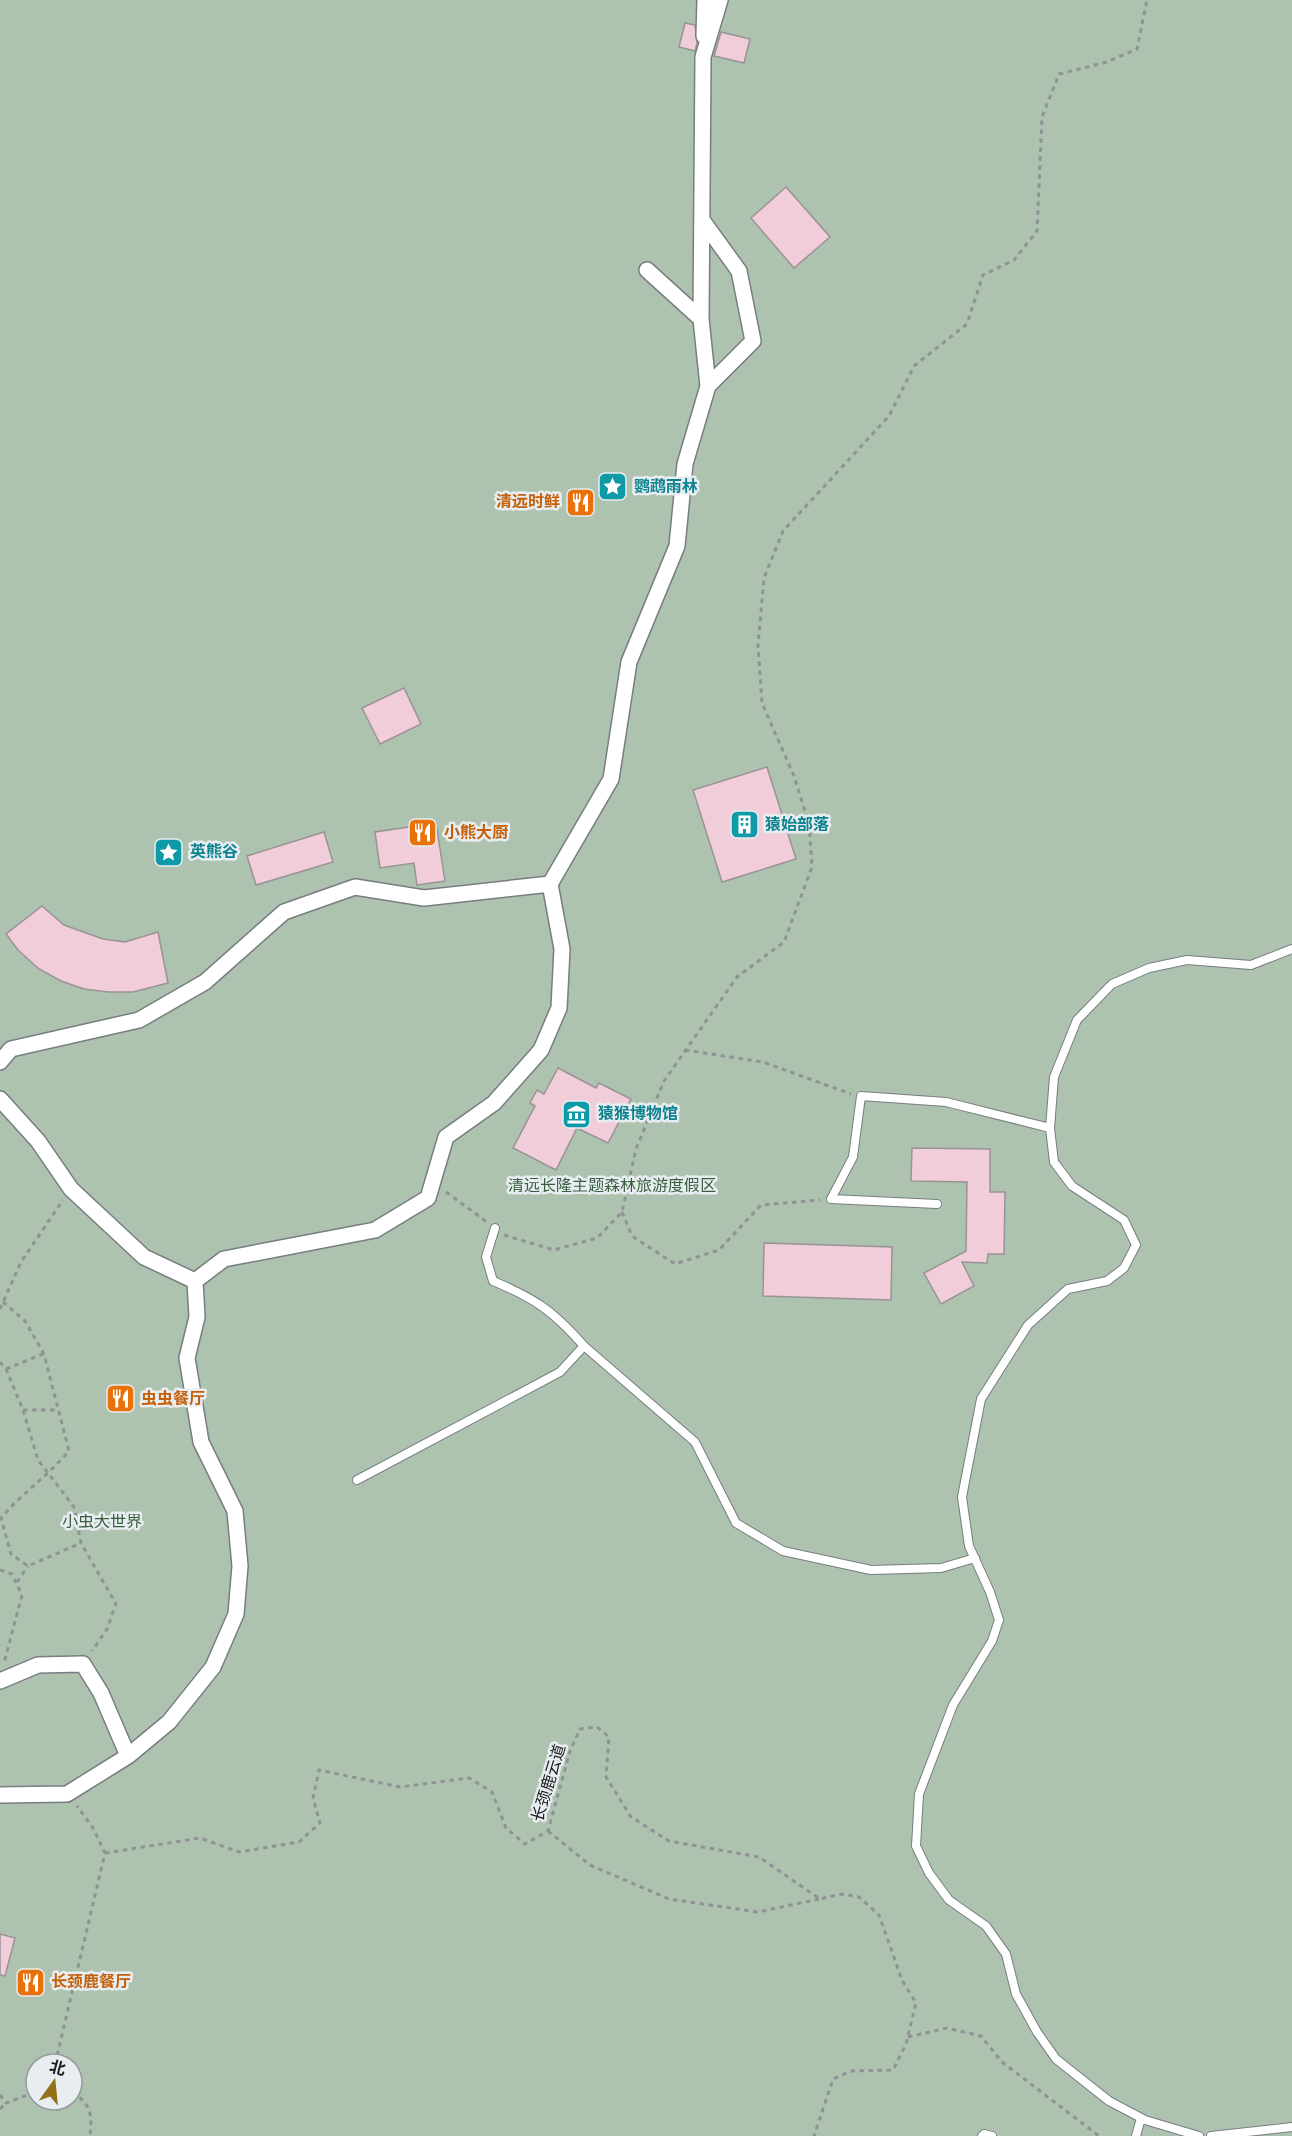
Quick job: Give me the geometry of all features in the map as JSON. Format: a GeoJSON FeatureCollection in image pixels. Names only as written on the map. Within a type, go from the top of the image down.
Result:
{"type":"FeatureCollection","features":[{"type":"Feature","properties":{"kind":"street"},"geometry":{"type":"LineString","coordinates":[[195,1281],[224,1259],[375,1230],[428,1198],[446,1137],[494,1103],[541,1050],[559,1008],[562,949],[550,884],[611,779],[629,662],[677,546],[685,464],[708,386],[701,319],[705,0]]}},
{"type":"Feature","properties":{"kind":"street"},"geometry":{"type":"LineString","coordinates":[[703,57],[720,0]]}},
{"type":"Feature","properties":{"kind":"street"},"geometry":{"type":"LineString","coordinates":[[702,220],[739,272],[753,341],[708,386]]}},
{"type":"Feature","properties":{"kind":"street"},"geometry":{"type":"LineString","coordinates":[[647,270],[701,319]]}},
{"type":"Feature","properties":{"kind":"street"},"geometry":{"type":"LineString","coordinates":[[0,1062],[11,1049],[138,1020],[205,982],[284,912],[355,887],[424,898],[550,884]]}},
{"type":"Feature","properties":{"kind":"street"},"geometry":{"type":"LineString","coordinates":[[0,1099],[38,1141],[71,1189],[144,1257],[195,1281]]}},
{"type":"Feature","properties":{"kind":"street"},"geometry":{"type":"LineString","coordinates":[[0,1795],[67,1794],[128,1756],[169,1722],[213,1667],[236,1614],[240,1566],[235,1511],[201,1442],[187,1358],[197,1317],[195,1281]]}},
{"type":"Feature","properties":{"kind":"street"},"geometry":{"type":"LineString","coordinates":[[1,1675],[38,1665],[83,1664],[101,1693],[128,1756]]}},
{"type":"Feature","properties":{"kind":"lane"},"geometry":{"type":"LineString","coordinates":[[1199,2136],[1141,2118],[1109,2101],[1056,2059],[1037,2032],[1016,1994],[1006,1954],[986,1926],[949,1900],[929,1873],[916,1846],[919,1794],[953,1705],[992,1641],[999,1620],[990,1592],[969,1546],[962,1497],[981,1399],[1028,1325],[1068,1289],[1107,1281],[1124,1268],[1136,1245],[1124,1220],[1072,1186],[1053,1162],[1050,1128],[1054,1077],[1077,1020],[1112,984],[1149,968],[1187,960],[1251,965],[1292,949]]}},
{"type":"Feature","properties":{"kind":"lane"},"geometry":{"type":"LineString","coordinates":[[937,1204],[831,1199],[853,1157],[861,1096],[946,1102],[1050,1128]]}},
{"type":"Feature","properties":{"kind":"lane"},"geometry":{"type":"LineString","coordinates":[[495,1228],[486,1257],[493,1281],[522,1294],[557,1316],[584,1346],[695,1442],[736,1523],[783,1551],[871,1570],[941,1568],[975,1558]]}},
{"type":"Feature","properties":{"kind":"lane"},"geometry":{"type":"LineString","coordinates":[[357,1480],[560,1372],[584,1346]]}},
{"type":"Feature","properties":{"kind":"lane"},"geometry":{"type":"LineString","coordinates":[[1136,2136],[1141,2118]]}},
{"type":"Feature","properties":{"kind":"lane"},"geometry":{"type":"LineString","coordinates":[[1212,2136],[1292,2127]]}},
{"type":"Feature","properties":{"kind":"lane"},"geometry":{"type":"LineString","coordinates":[[982,2136],[984,2134],[992,2136]]}},
{"type":"Feature","properties":{"kind":"path"},"geometry":{"type":"LineString","coordinates":[[433,1182],[503,1234],[554,1250],[597,1238],[622,1212],[636,1149],[664,1081],[737,977],[784,942],[813,867],[809,824],[794,776],[762,704],[758,645],[764,578],[783,531],[889,416],[914,366],[967,324],[982,275],[1014,260],[1037,231],[1042,117],[1059,74],[1107,62],[1137,49],[1147,0]]}},
{"type":"Feature","properties":{"kind":"path"},"geometry":{"type":"LineString","coordinates":[[686,1050],[763,1062],[861,1096]]}},
{"type":"Feature","properties":{"kind":"path"},"geometry":{"type":"LineString","coordinates":[[0,1309],[21,1262],[71,1189]]}},
{"type":"Feature","properties":{"kind":"path"},"geometry":{"type":"LineString","coordinates":[[622,1212],[632,1236],[675,1264],[719,1250],[761,1205],[831,1199]]}},
{"type":"Feature","properties":{"kind":"path"},"geometry":{"type":"LineString","coordinates":[[3,1302],[25,1321],[44,1354],[69,1451],[49,1475],[18,1498],[0,1518],[11,1554],[28,1566]]}},
{"type":"Feature","properties":{"kind":"path"},"geometry":{"type":"LineString","coordinates":[[6,1369],[44,1354]]}},
{"type":"Feature","properties":{"kind":"path"},"geometry":{"type":"LineString","coordinates":[[0,1362],[6,1369],[23,1410],[38,1460],[74,1507],[81,1543],[116,1604],[107,1629],[83,1664]]}},
{"type":"Feature","properties":{"kind":"path"},"geometry":{"type":"LineString","coordinates":[[23,1410],[58,1410]]}},
{"type":"Feature","properties":{"kind":"path"},"geometry":{"type":"LineString","coordinates":[[16,1583],[28,1566],[81,1543]]}},
{"type":"Feature","properties":{"kind":"path"},"geometry":{"type":"LineString","coordinates":[[0,1570],[12,1574],[22,1595],[1,1675]]}},
{"type":"Feature","properties":{"kind":"path","name":"长颈鹿云道"},"geometry":{"type":"LineString","coordinates":[[105,1853],[200,1838],[239,1852],[299,1842],[320,1823],[313,1798],[319,1770],[400,1787],[469,1778],[492,1792],[506,1828],[525,1844],[548,1831],[570,1751],[580,1729],[597,1727],[609,1737],[606,1777],[631,1817],[669,1841],[759,1857],[820,1899]]}},
{"type":"Feature","properties":{"kind":"path"},"geometry":{"type":"LineString","coordinates":[[58,2052],[105,1853],[93,1828],[67,1794]]}},
{"type":"Feature","properties":{"kind":"path"},"geometry":{"type":"LineString","coordinates":[[548,1831],[590,1866],[669,1899],[758,1912],[842,1894],[859,1897],[879,1915],[902,1980],[916,2003],[908,2037],[893,2070],[851,2071],[833,2079],[814,2136]]}},
{"type":"Feature","properties":{"kind":"path"},"geometry":{"type":"LineString","coordinates":[[908,2037],[947,2028],[981,2036],[1002,2062],[1099,2136]]}},
{"type":"Feature","properties":{"kind":"path"},"geometry":{"type":"LineString","coordinates":[[0,2095],[6,2103]]}},
{"type":"Feature","properties":{"kind":"path"},"geometry":{"type":"LineString","coordinates":[[0,2109],[6,2103],[24,2096]]}},
{"type":"Feature","properties":{"kind":"path"},"geometry":{"type":"LineString","coordinates":[[84,2100],[92,2118],[90,2136]]}},
{"type":"Feature","properties":{"kind":"green space","name":"清远长隆主题森林旅游度假区"},"geometry":{"type":"Polygon","coordinates":[[[0,0],[1292,0],[1292,2136],[0,2136],[0,0]]]}},
{"type":"Feature","properties":{"kind":"building"},"geometry":{"type":"Polygon","coordinates":[[[685,23],[695,25],[697,43],[695,51],[679,47],[685,23]]]}},
{"type":"Feature","properties":{"kind":"building"},"geometry":{"type":"Polygon","coordinates":[[[721,32],[750,39],[744,63],[714,56],[721,32]]]}},
{"type":"Feature","properties":{"kind":"building"},"geometry":{"type":"Polygon","coordinates":[[[786,187],[830,237],[794,268],[751,218],[786,187]]]}},
{"type":"Feature","properties":{"kind":"building"},"geometry":{"type":"Polygon","coordinates":[[[404,688],[421,724],[380,744],[362,708],[404,688]]]}},
{"type":"Feature","properties":{"kind":"building","name":"猿始部落"},"geometry":{"type":"Polygon","coordinates":[[[767,767],[796,859],[722,882],[693,790],[767,767]]]}},
{"type":"Feature","properties":{"kind":"building"},"geometry":{"type":"Polygon","coordinates":[[[436,823],[445,881],[417,885],[414,863],[380,868],[375,832],[436,823]]]}},
{"type":"Feature","properties":{"kind":"building"},"geometry":{"type":"Polygon","coordinates":[[[324,832],[333,862],[256,885],[247,856],[324,832]]]}},
{"type":"Feature","properties":{"kind":"building"},"geometry":{"type":"Polygon","coordinates":[[[42,906],[64,925],[103,939],[125,942],[158,932],[168,983],[133,992],[108,992],[84,989],[61,981],[39,969],[18,950],[6,934],[42,906]]]}},
{"type":"Feature","properties":{"kind":"building","name":"猿猴博物馆"},"geometry":{"type":"Polygon","coordinates":[[[558,1068],[596,1088],[599,1083],[631,1099],[608,1143],[577,1128],[556,1170],[513,1148],[535,1106],[530,1103],[537,1090],[544,1094],[558,1068]]]}},
{"type":"Feature","properties":{"kind":"building"},"geometry":{"type":"Polygon","coordinates":[[[912,1148],[990,1149],[990,1192],[1005,1192],[1004,1254],[988,1254],[987,1263],[962,1262],[974,1286],[941,1304],[924,1273],[966,1251],[967,1182],[911,1181],[912,1148]]]}},
{"type":"Feature","properties":{"kind":"building"},"geometry":{"type":"Polygon","coordinates":[[[764,1243],[892,1247],[891,1300],[763,1296],[764,1243]]]}},
{"type":"Feature","properties":{"kind":"building"},"geometry":{"type":"Polygon","coordinates":[[[0,1934],[15,1938],[5,1976],[0,1975],[0,1934]]]}},
{"type":"Feature","properties":{"kind":"place","name":"鹦鹉雨林"},"geometry":{"type":"Point","coordinates":[613,487]}},
{"type":"Feature","properties":{"kind":"place","name":"清远时鲜"},"geometry":{"type":"Point","coordinates":[581,502]}},
{"type":"Feature","properties":{"kind":"place","name":"猿始部落"},"geometry":{"type":"Point","coordinates":[744,825]}},
{"type":"Feature","properties":{"kind":"place","name":"小熊大厨"},"geometry":{"type":"Point","coordinates":[423,833]}},
{"type":"Feature","properties":{"kind":"place","name":"英熊谷"},"geometry":{"type":"Point","coordinates":[169,852]}},
{"type":"Feature","properties":{"kind":"place","name":"猿猴博物馆"},"geometry":{"type":"Point","coordinates":[577,1114]}},
{"type":"Feature","properties":{"kind":"place","name":"虫虫餐厅"},"geometry":{"type":"Point","coordinates":[120,1399]}},
{"type":"Feature","properties":{"kind":"place","name":"长颈鹿餐厅"},"geometry":{"type":"Point","coordinates":[30,1982]}},
{"type":"Feature","properties":{"kind":"park label","name":"小虫大世界"},"geometry":{"type":"Point","coordinates":[102,1522]}}]}
